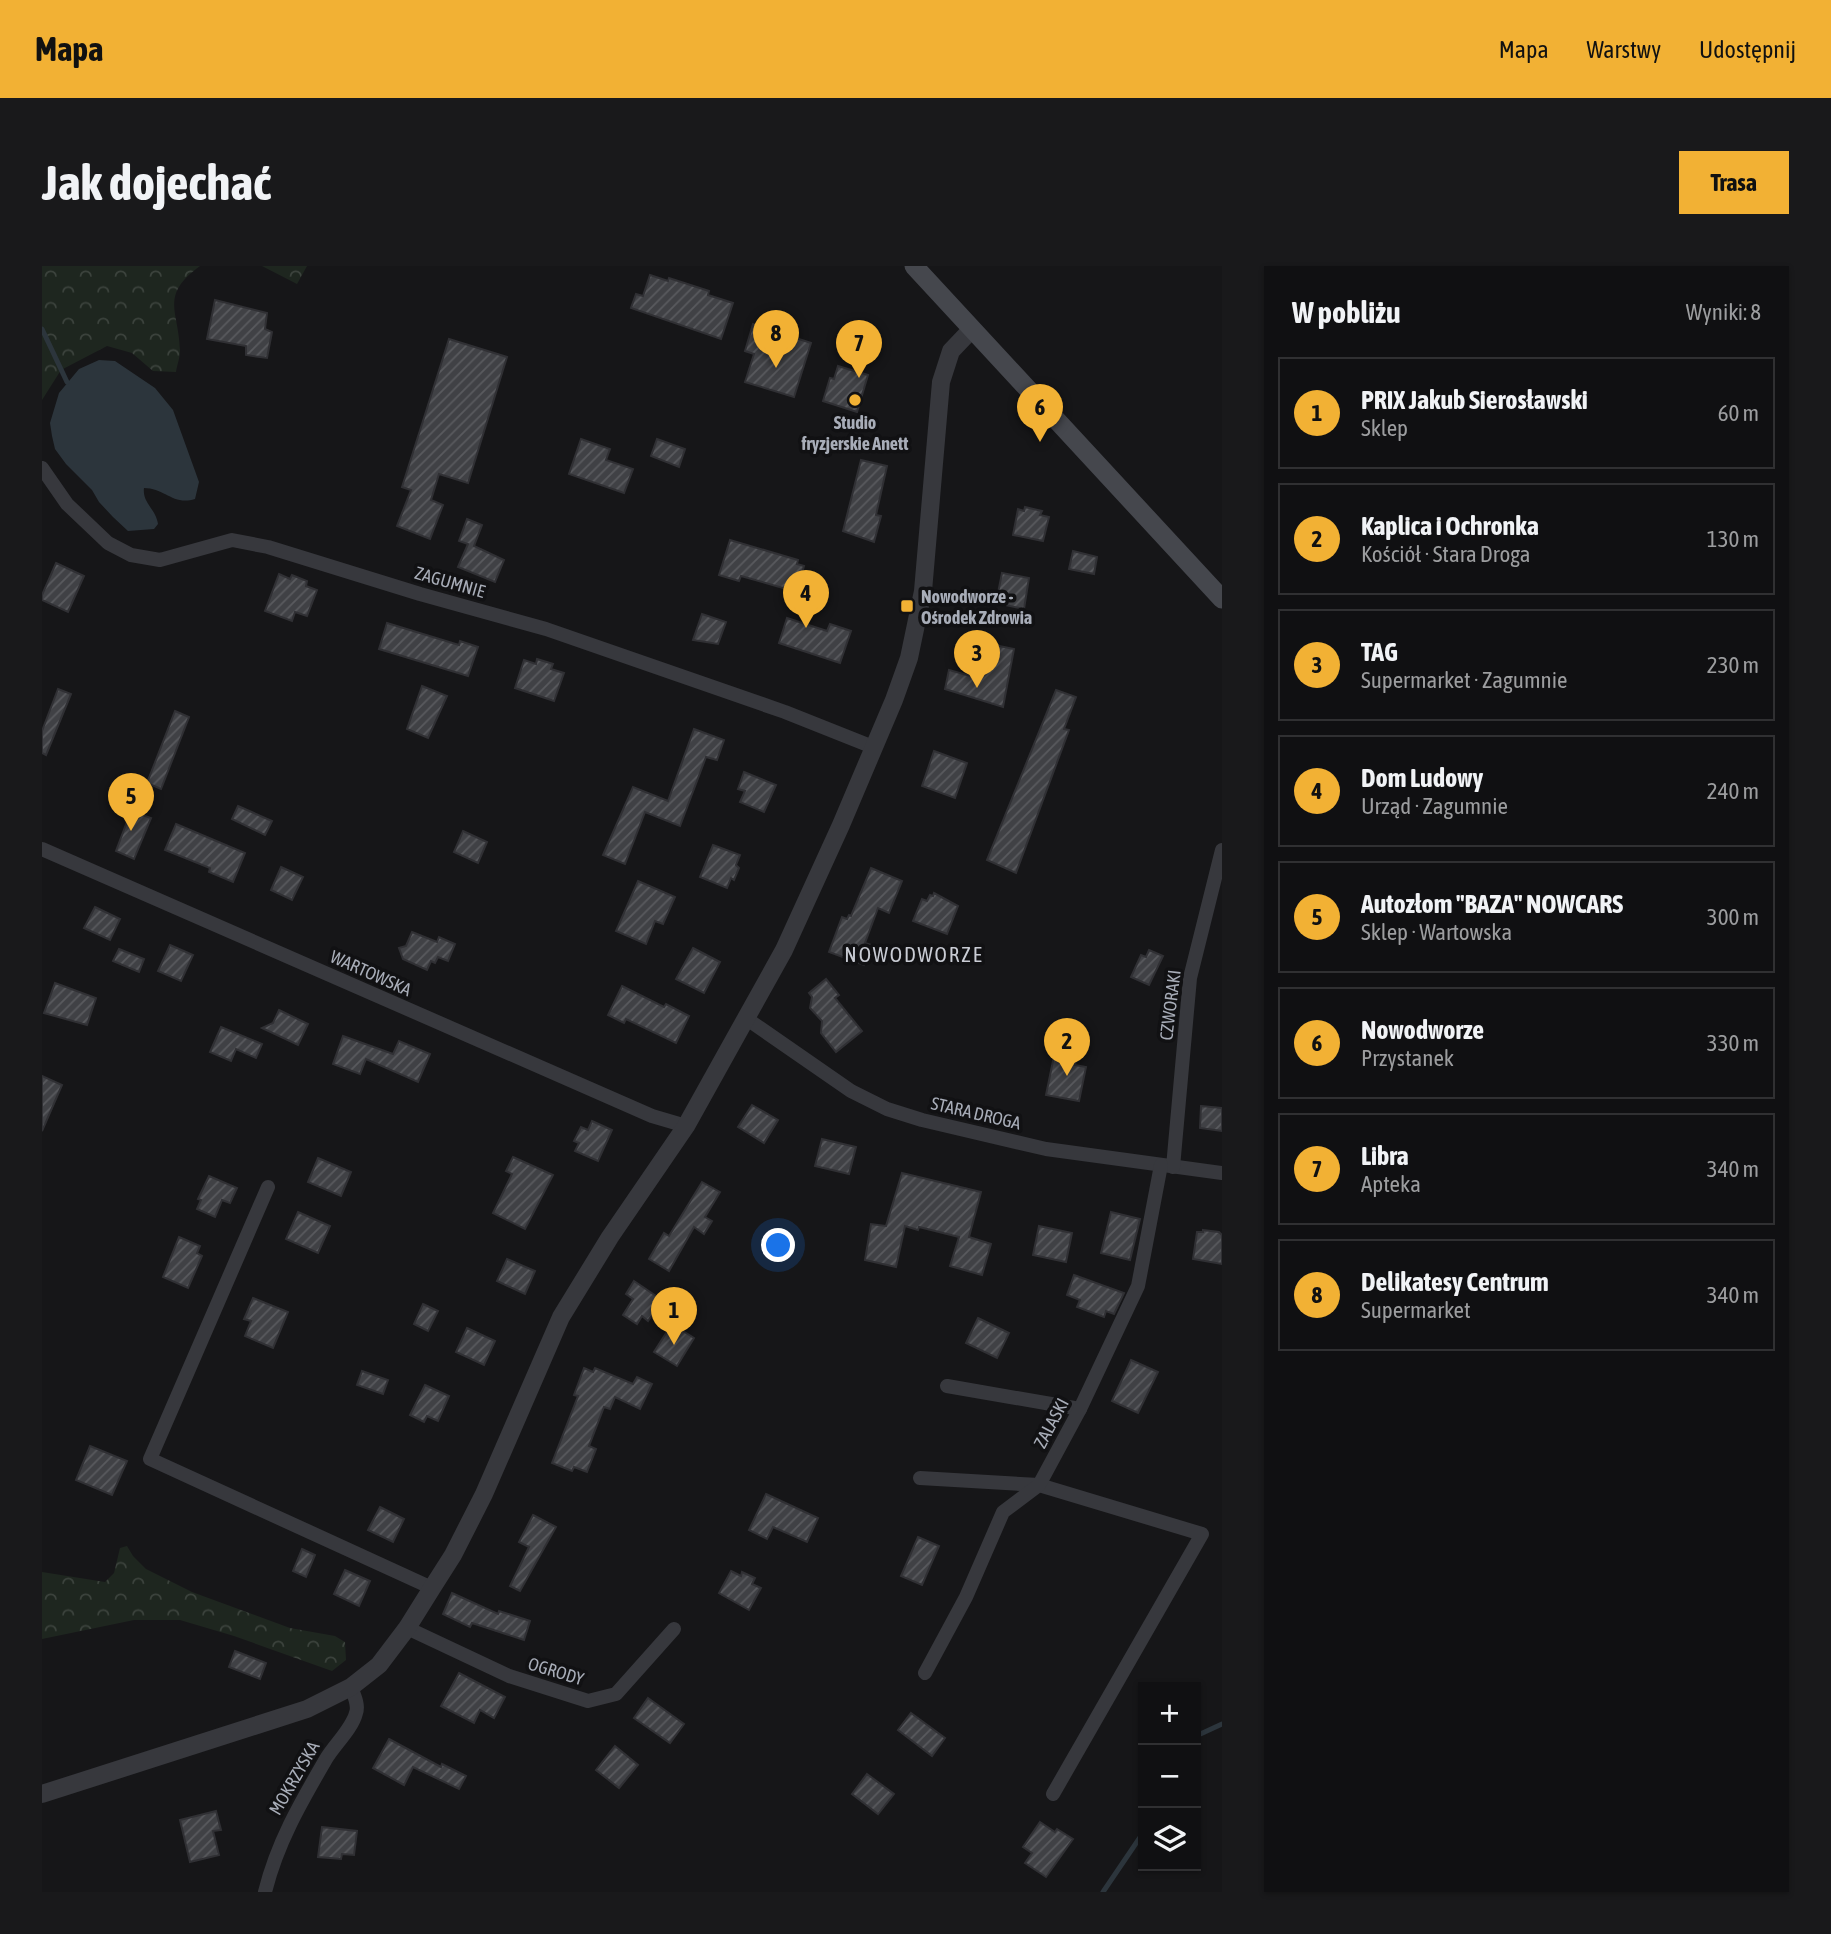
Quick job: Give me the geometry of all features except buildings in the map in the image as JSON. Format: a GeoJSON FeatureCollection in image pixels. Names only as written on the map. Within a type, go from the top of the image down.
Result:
{"type":"FeatureCollection","features":[{"type":"Feature","properties":{"kind":"main road"},"geometry":{"type":"LineString","coordinates":[[914,266],[1222,599]]}},
{"type":"Feature","properties":{"kind":"street"},"geometry":{"type":"LineString","coordinates":[[42,1794],[307,1709],[351,1687],[379,1665],[407,1628],[453,1555],[484,1494],[561,1317],[610,1237],[686,1126],[747,1019],[789,938],[894,700],[909,658],[923,590],[943,375],[951,351],[971,330]]}},
{"type":"Feature","properties":{"kind":"street","name":"ZAGUMNIE"},"geometry":{"type":"LineString","coordinates":[[42,468],[67,503],[107,543],[131,555],[160,560],[232,540],[268,547],[546,629],[785,712],[873,747]]}},
{"type":"Feature","properties":{"kind":"street","name":"WARTOWSKA"},"geometry":{"type":"LineString","coordinates":[[42,849],[652,1116],[686,1126]]}},
{"type":"Feature","properties":{"kind":"street","name":"CZWORAKI"},"geometry":{"type":"LineString","coordinates":[[1167,1166],[1191,978],[1222,850]]}},
{"type":"Feature","properties":{"kind":"street","name":"STARA DROGA"},"geometry":{"type":"LineString","coordinates":[[747,1019],[851,1091],[887,1109],[1045,1149],[1222,1173]]}},
{"type":"Feature","properties":{"kind":"street","name":"ZALASKI"},"geometry":{"type":"LineString","coordinates":[[925,1673],[966,1597],[1003,1512],[1039,1485],[1080,1409],[1138,1286],[1167,1166]]}},
{"type":"Feature","properties":{"kind":"street"},"geometry":{"type":"LineString","coordinates":[[268,1187],[150,1459],[432,1588]]}},
{"type":"Feature","properties":{"kind":"street"},"geometry":{"type":"LineString","coordinates":[[947,1386],[1080,1409]]}},
{"type":"Feature","properties":{"kind":"street"},"geometry":{"type":"LineString","coordinates":[[920,1478],[1039,1485],[1202,1534],[1053,1794]]}},
{"type":"Feature","properties":{"kind":"street","name":"OGRODY"},"geometry":{"type":"LineString","coordinates":[[407,1628],[509,1676],[588,1701],[616,1694],[674,1629]]}},
{"type":"Feature","properties":{"kind":"street","name":"MOKRZYSKA"},"geometry":{"type":"LineString","coordinates":[[265,1892],[273,1860],[296,1811],[328,1755],[356,1716],[358,1709],[351,1687]]}},
{"type":"Feature","properties":{"kind":"green space"},"geometry":{"type":"Polygon","coordinates":[[[42,266],[200,266],[179,286],[175,295],[180,350],[176,372],[153,371],[132,353],[107,346],[61,370],[42,400],[42,266]]]}},
{"type":"Feature","properties":{"kind":"green space"},"geometry":{"type":"Polygon","coordinates":[[[262,266],[307,266],[297,284],[262,266]]]}},
{"type":"Feature","properties":{"kind":"green space"},"geometry":{"type":"Polygon","coordinates":[[[127,1546],[146,1569],[192,1592],[290,1628],[335,1636],[345,1642],[346,1660],[332,1671],[180,1620],[134,1620],[42,1639],[42,1572],[105,1582],[114,1573],[120,1548],[127,1546]]]}},
{"type":"Feature","properties":{"kind":"shaded area"},"geometry":{"type":"Polygon","coordinates":[[[99,360],[115,361],[155,388],[173,410],[199,482],[195,499],[187,501],[144,488],[145,498],[157,519],[158,524],[154,529],[128,531],[99,502],[92,490],[55,449],[50,423],[59,393],[79,369],[99,360]]]}},
{"type":"Feature","properties":{"kind":"waterway"},"geometry":{"type":"LineString","coordinates":[[42,329],[67,382]]}},
{"type":"Feature","properties":{"kind":"waterway"},"geometry":{"type":"LineString","coordinates":[[1201,1734],[1222,1724]]}},
{"type":"Feature","properties":{"kind":"waterway"},"geometry":{"type":"LineString","coordinates":[[1103,1892],[1138,1840]]}},
{"type":"Feature","properties":{"kind":"place","name":"Delikatesy Centrum"},"geometry":{"type":"Point","coordinates":[776,368]}},
{"type":"Feature","properties":{"kind":"place","name":"Libra"},"geometry":{"type":"Point","coordinates":[859,378]}},
{"type":"Feature","properties":{"kind":"place","name":"Studio fryzjerskie Anett"},"geometry":{"type":"Point","coordinates":[855,400]}},
{"type":"Feature","properties":{"kind":"place","name":"Nowodworze"},"geometry":{"type":"Point","coordinates":[1040,442]}},
{"type":"Feature","properties":{"kind":"place","name":"Nowodworze - Ośrodek Zdrowia"},"geometry":{"type":"Point","coordinates":[907,606]}},
{"type":"Feature","properties":{"kind":"place","name":"Dom Ludowy"},"geometry":{"type":"Point","coordinates":[806,628]}},
{"type":"Feature","properties":{"kind":"place","name":"TAG"},"geometry":{"type":"Point","coordinates":[977,688]}},
{"type":"Feature","properties":{"kind":"place","name":"Autozłom \"BAZA\" NOWCARS"},"geometry":{"type":"Point","coordinates":[131,831]}},
{"type":"Feature","properties":{"kind":"place","name":"Kaplica i Ochronka"},"geometry":{"type":"Point","coordinates":[1067,1076]}},
{"type":"Feature","properties":{"kind":"place","name":"PRIX Jakub Sierosławski"},"geometry":{"type":"Point","coordinates":[674,1345]}},
{"type":"Feature","properties":{"kind":"district","name":"NOWODWORZE"},"geometry":{"type":"Point","coordinates":[914,954]}}]}
